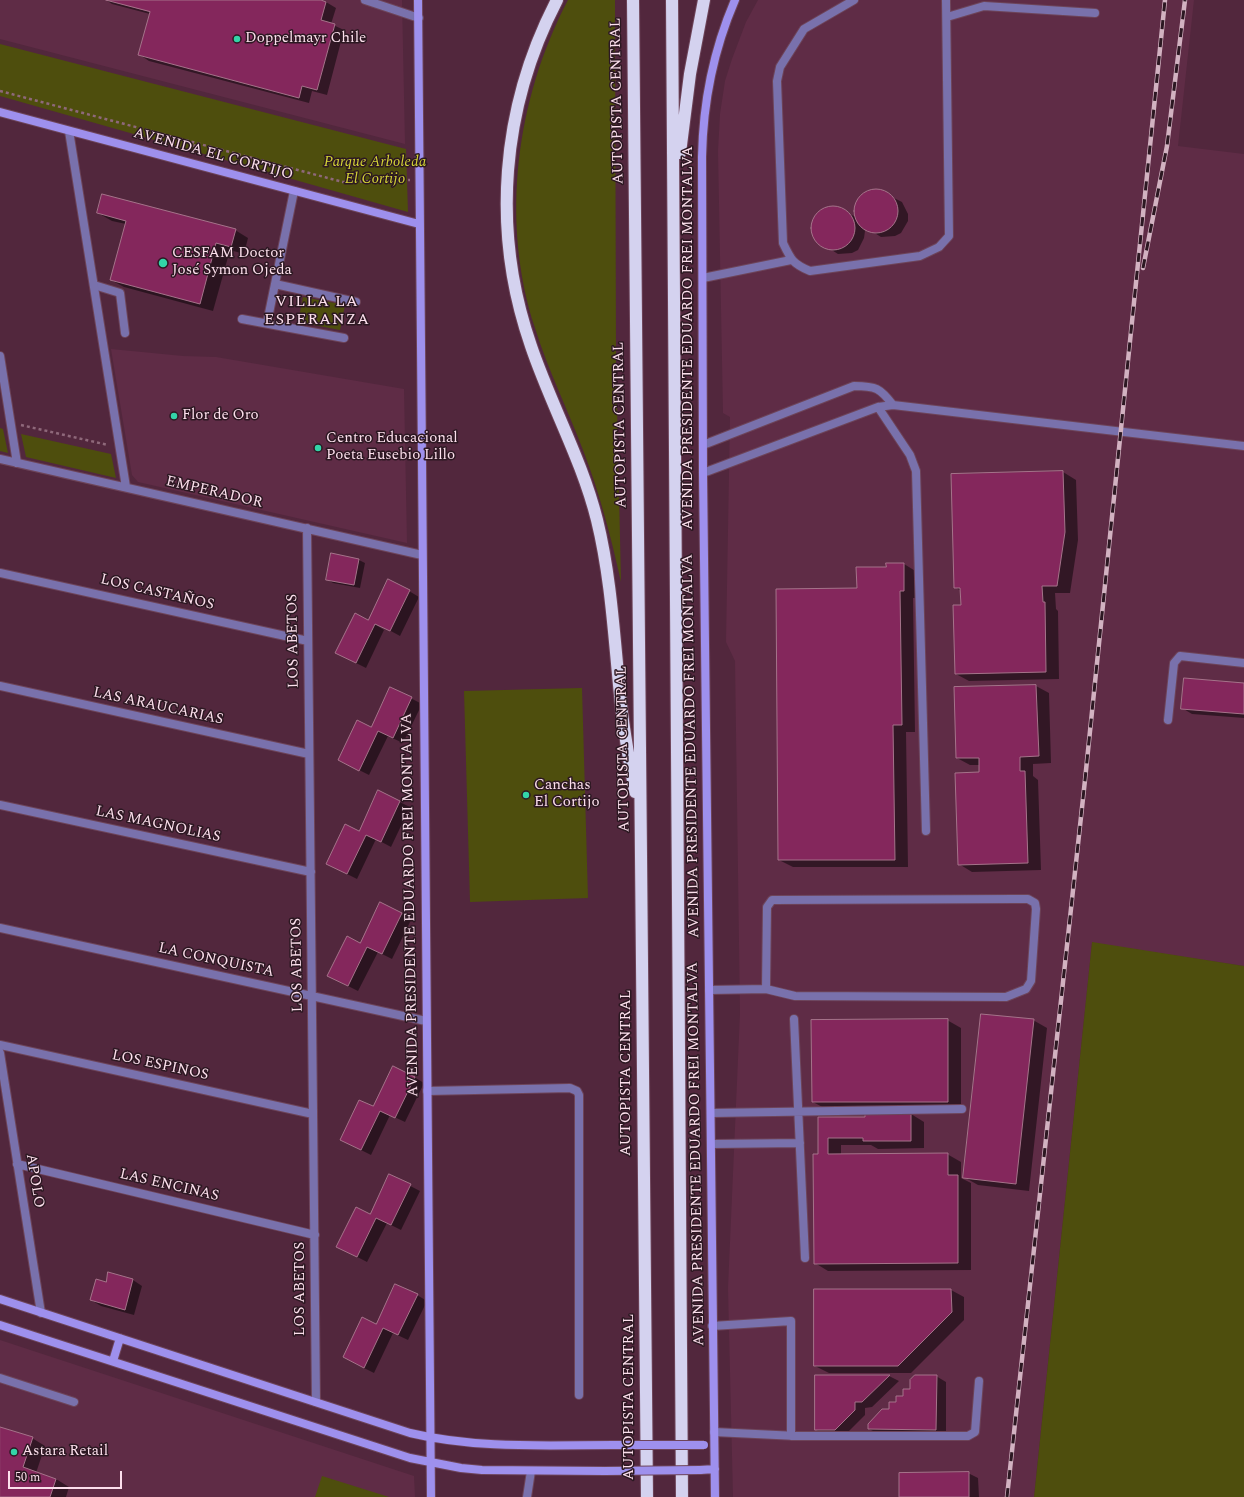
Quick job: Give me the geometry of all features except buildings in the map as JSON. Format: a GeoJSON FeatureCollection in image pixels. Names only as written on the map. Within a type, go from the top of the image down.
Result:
{"type":"FeatureCollection","features":[{"type":"Feature","properties":{"kind":"highway"},"geometry":{"type":"LineString","coordinates":[[557,0],[526,71],[512,127],[506,184],[508,242],[513,284],[521,317],[545,383],[576,457],[596,518],[613,606],[623,726],[641,821]]}},
{"type":"Feature","properties":{"kind":"highway","name":"AUTOPISTA CENTRAL"},"geometry":{"type":"LineString","coordinates":[[632,0],[647,1497]]}},
{"type":"Feature","properties":{"kind":"highway"},"geometry":{"type":"LineString","coordinates":[[672,0],[682,1497]]}},
{"type":"Feature","properties":{"kind":"highway"},"geometry":{"type":"LineString","coordinates":[[674,205],[690,74],[704,0]]}},
{"type":"Feature","properties":{"kind":"main road","name":"AVENIDA PRESIDENTE EDUARDO FREI MONTALVA"},"geometry":{"type":"LineString","coordinates":[[418,0],[431,1497]]}},
{"type":"Feature","properties":{"kind":"main road","name":"AVENIDA PRESIDENTE EDUARDO FREI MONTALVA"},"geometry":{"type":"LineString","coordinates":[[715,1497],[703,472],[702,157],[705,106],[716,51],[734,0]]}},
{"type":"Feature","properties":{"kind":"main road","name":"AVENIDA EL CORTIJO"},"geometry":{"type":"LineString","coordinates":[[0,112],[419,224]]}},
{"type":"Feature","properties":{"kind":"main road"},"geometry":{"type":"LineString","coordinates":[[0,1299],[410,1433],[431,1438],[471,1443],[514,1445],[715,1444]]}},
{"type":"Feature","properties":{"kind":"main road"},"geometry":{"type":"LineString","coordinates":[[0,1325],[310,1427],[430,1463],[461,1468],[531,1471],[715,1469]]}},
{"type":"Feature","properties":{"kind":"main road"},"geometry":{"type":"LineString","coordinates":[[113,1361],[120,1338]]}},
{"type":"Feature","properties":{"kind":"street"},"geometry":{"type":"LineString","coordinates":[[365,0],[419,18]]}},
{"type":"Feature","properties":{"kind":"street"},"geometry":{"type":"LineString","coordinates":[[854,0],[804,29],[780,67],[777,81],[783,243],[791,260],[798,266],[810,271],[920,256],[939,248],[950,236],[946,0]]}},
{"type":"Feature","properties":{"kind":"street"},"geometry":{"type":"LineString","coordinates":[[946,17],[984,6],[1095,13]]}},
{"type":"Feature","properties":{"kind":"street"},"geometry":{"type":"LineString","coordinates":[[69,131],[126,488]]}},
{"type":"Feature","properties":{"kind":"street"},"geometry":{"type":"LineString","coordinates":[[267,324],[294,191]]}},
{"type":"Feature","properties":{"kind":"street"},"geometry":{"type":"LineString","coordinates":[[703,278],[791,260]]}},
{"type":"Feature","properties":{"kind":"street"},"geometry":{"type":"LineString","coordinates":[[275,284],[356,302]]}},
{"type":"Feature","properties":{"kind":"street"},"geometry":{"type":"LineString","coordinates":[[94,285],[120,293],[125,333]]}},
{"type":"Feature","properties":{"kind":"street"},"geometry":{"type":"LineString","coordinates":[[242,319],[344,338]]}},
{"type":"Feature","properties":{"kind":"street"},"geometry":{"type":"LineString","coordinates":[[0,356],[18,462]]}},
{"type":"Feature","properties":{"kind":"street"},"geometry":{"type":"LineString","coordinates":[[703,444],[854,386],[870,386],[883,392],[893,405]]}},
{"type":"Feature","properties":{"kind":"street"},"geometry":{"type":"LineString","coordinates":[[703,472],[878,407],[893,405],[1244,446]]}},
{"type":"Feature","properties":{"kind":"street"},"geometry":{"type":"LineString","coordinates":[[878,407],[910,455],[916,471],[926,831]]}},
{"type":"Feature","properties":{"kind":"street","name":"EMPERADOR"},"geometry":{"type":"LineString","coordinates":[[0,459],[422,555]]}},
{"type":"Feature","properties":{"kind":"street","name":"LOS ABETOS"},"geometry":{"type":"LineString","coordinates":[[307,528],[316,1402]]}},
{"type":"Feature","properties":{"kind":"street","name":"LOS CASTAÑOS"},"geometry":{"type":"LineString","coordinates":[[0,573],[308,641]]}},
{"type":"Feature","properties":{"kind":"street"},"geometry":{"type":"LineString","coordinates":[[1168,720],[1174,663],[1180,656],[1244,663]]}},
{"type":"Feature","properties":{"kind":"street","name":"LAS ARAUCARIAS"},"geometry":{"type":"LineString","coordinates":[[0,686],[309,754]]}},
{"type":"Feature","properties":{"kind":"street","name":"LAS MAGNOLIAS"},"geometry":{"type":"LineString","coordinates":[[0,804],[311,872]]}},
{"type":"Feature","properties":{"kind":"street"},"geometry":{"type":"LineString","coordinates":[[709,990],[766,989],[795,996],[1006,997],[1017,994],[1026,989],[1031,981],[1036,909],[1035,903],[1028,899],[772,900],[767,907],[766,989]]}},
{"type":"Feature","properties":{"kind":"street","name":"LA CONQUISTA"},"geometry":{"type":"LineString","coordinates":[[0,928],[426,1021]]}},
{"type":"Feature","properties":{"kind":"street"},"geometry":{"type":"LineString","coordinates":[[794,1019],[805,1258]]}},
{"type":"Feature","properties":{"kind":"street","name":"LOS ESPINOS"},"geometry":{"type":"LineString","coordinates":[[0,1046],[313,1114]]}},
{"type":"Feature","properties":{"kind":"street","name":"APOLO"},"geometry":{"type":"LineString","coordinates":[[0,1053],[41,1313]]}},
{"type":"Feature","properties":{"kind":"street"},"geometry":{"type":"LineString","coordinates":[[427,1091],[570,1088],[577,1091],[579,1095],[579,1395]]}},
{"type":"Feature","properties":{"kind":"street"},"geometry":{"type":"LineString","coordinates":[[710,1114],[962,1109]]}},
{"type":"Feature","properties":{"kind":"street"},"geometry":{"type":"LineString","coordinates":[[711,1144],[800,1143]]}},
{"type":"Feature","properties":{"kind":"street","name":"LAS ENCINAS"},"geometry":{"type":"LineString","coordinates":[[17,1164],[315,1235]]}},
{"type":"Feature","properties":{"kind":"street"},"geometry":{"type":"LineString","coordinates":[[712,1326],[790,1320],[792,1436]]}},
{"type":"Feature","properties":{"kind":"street"},"geometry":{"type":"LineString","coordinates":[[0,1378],[74,1402]]}},
{"type":"Feature","properties":{"kind":"street"},"geometry":{"type":"LineString","coordinates":[[714,1432],[792,1436],[968,1436],[975,1432],[980,1381]]}},
{"type":"Feature","properties":{"kind":"street"},"geometry":{"type":"LineString","coordinates":[[526,1497],[531,1471]]}},
{"type":"Feature","properties":{"kind":"path"},"geometry":{"type":"LineString","coordinates":[[0,91],[343,182],[420,181]]}},
{"type":"Feature","properties":{"kind":"path"},"geometry":{"type":"LineString","coordinates":[[11,423],[120,448]]}},
{"type":"Feature","properties":{"kind":"shaded area"},"geometry":{"type":"Polygon","coordinates":[[[0,0],[402,0],[405,144],[0,39],[0,0]]]}},
{"type":"Feature","properties":{"kind":"shaded area"},"geometry":{"type":"Polygon","coordinates":[[[758,0],[1194,0],[1178,146],[1244,154],[1244,966],[1092,943],[1034,1497],[733,1497],[728,1288],[740,1013],[735,661],[726,642],[730,417],[723,413],[718,151],[720,114],[725,81],[746,22],[758,0]]]}},
{"type":"Feature","properties":{"kind":"shaded area","name":"Centro Educacional Poeta Eusebio Lillo"},"geometry":{"type":"Polygon","coordinates":[[[111,349],[183,356],[216,357],[404,389],[407,543],[138,482],[132,475],[111,349]]]}},
{"type":"Feature","properties":{"kind":"shaded area"},"geometry":{"type":"Polygon","coordinates":[[[0,1340],[414,1476],[415,1497],[0,1497],[0,1340]]]}},
{"type":"Feature","properties":{"kind":"green space"},"geometry":{"type":"Polygon","coordinates":[[[568,0],[615,0],[616,361],[621,582],[595,483],[535,328],[524,287],[518,246],[516,203],[519,161],[525,119],[536,78],[550,38],[568,0]]]}},
{"type":"Feature","properties":{"kind":"green space","name":"Parque Arboleda El Cortijo"},"geometry":{"type":"Polygon","coordinates":[[[0,44],[406,149],[408,212],[0,96],[0,44]]]}},
{"type":"Feature","properties":{"kind":"green space"},"geometry":{"type":"Polygon","coordinates":[[[303,297],[345,305],[340,330],[298,322],[303,297]]]}},
{"type":"Feature","properties":{"kind":"green space"},"geometry":{"type":"Polygon","coordinates":[[[0,428],[3,429],[8,453],[0,451],[0,428]]]}},
{"type":"Feature","properties":{"kind":"green space"},"geometry":{"type":"Polygon","coordinates":[[[21,434],[111,454],[116,478],[26,457],[21,434]]]}},
{"type":"Feature","properties":{"kind":"green space","name":"Canchas El Cortijo"},"geometry":{"type":"Polygon","coordinates":[[[582,688],[588,898],[470,902],[464,691],[582,688]]]}},
{"type":"Feature","properties":{"kind":"green space"},"geometry":{"type":"Polygon","coordinates":[[[1092,942],[1244,966],[1244,1497],[1034,1497],[1092,942]]]}},
{"type":"Feature","properties":{"kind":"green space"},"geometry":{"type":"Polygon","coordinates":[[[322,1476],[389,1497],[315,1497],[322,1476]]]}},
{"type":"Feature","properties":{"kind":"railway"},"geometry":{"type":"LineString","coordinates":[[1007,1497],[1085,780],[1165,0]]}},
{"type":"Feature","properties":{"kind":"railway"},"geometry":{"type":"LineString","coordinates":[[1143,268],[1167,146],[1185,0]]}},
{"type":"Feature","properties":{"kind":"place","name":"Doppelmayr Chile"},"geometry":{"type":"Point","coordinates":[237,39]}},
{"type":"Feature","properties":{"kind":"place","name":"CESFAM Doctor José Symon Ojeda"},"geometry":{"type":"Point","coordinates":[163,263]}},
{"type":"Feature","properties":{"kind":"place","name":"Flor de Oro"},"geometry":{"type":"Point","coordinates":[174,416]}},
{"type":"Feature","properties":{"kind":"place","name":"Centro Educacional Poeta Eusebio Lillo"},"geometry":{"type":"Point","coordinates":[318,448]}},
{"type":"Feature","properties":{"kind":"place","name":"Canchas El Cortijo"},"geometry":{"type":"Point","coordinates":[526,795]}},
{"type":"Feature","properties":{"kind":"place","name":"Astara Retail"},"geometry":{"type":"Point","coordinates":[14,1452]}},
{"type":"Feature","properties":{"kind":"district","name":"VILLA LA ESPERANZA"},"geometry":{"type":"Point","coordinates":[317,312]}}]}
